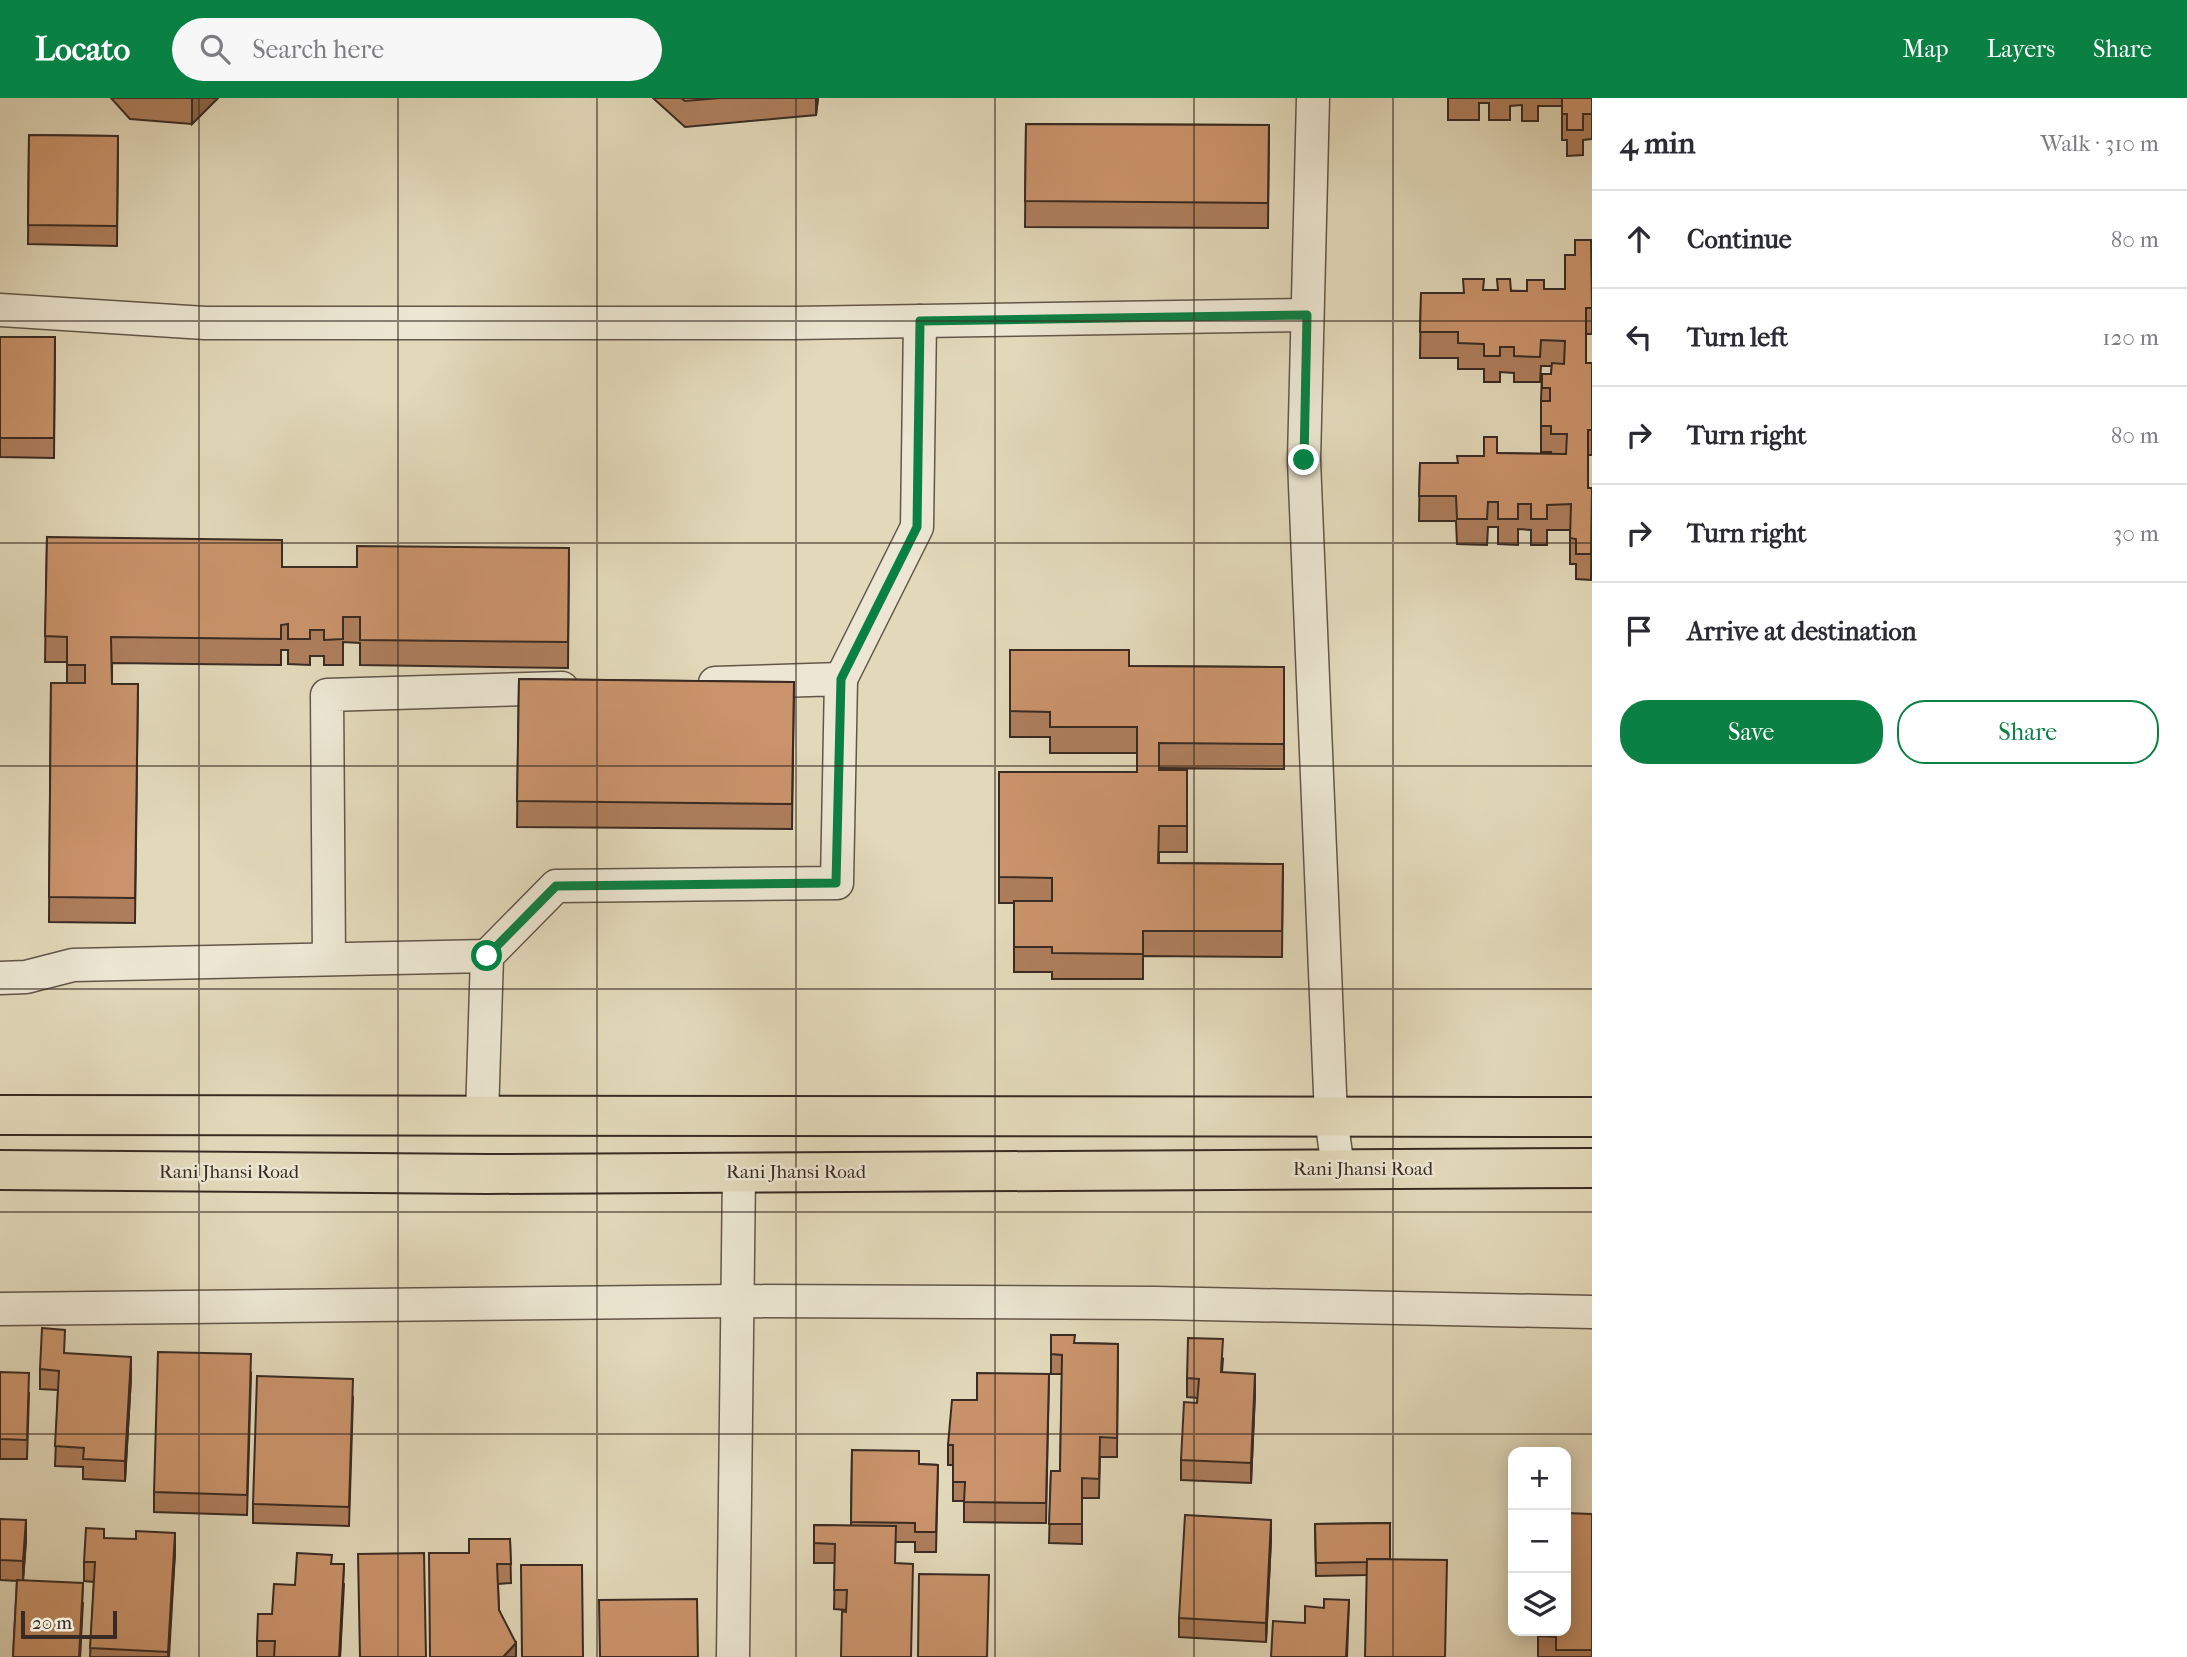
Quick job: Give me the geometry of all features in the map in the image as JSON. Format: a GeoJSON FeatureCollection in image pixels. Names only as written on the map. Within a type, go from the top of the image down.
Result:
{"type":"FeatureCollection","features":[{"type":"Feature","properties":{"kind":"highway"},"geometry":{"type":"LineString","coordinates":[[0,1115],[1592,1117]]}},
{"type":"Feature","properties":{"kind":"highway"},"geometry":{"type":"LineString","coordinates":[[482,1116],[487,1174]]}},
{"type":"Feature","properties":{"kind":"highway"},"geometry":{"type":"LineString","coordinates":[[737,1116],[738,1172]]}},
{"type":"Feature","properties":{"kind":"highway","name":"Rani Jhansi Road"},"geometry":{"type":"LineString","coordinates":[[0,1170],[487,1174],[1592,1168]]}},
{"type":"Feature","properties":{"kind":"street"},"geometry":{"type":"LineString","coordinates":[[1312,98],[1304,460],[1331,1117],[1338,1170]]}},
{"type":"Feature","properties":{"kind":"street"},"geometry":{"type":"LineString","coordinates":[[0,310],[205,323],[920,321],[1307,315]]}},
{"type":"Feature","properties":{"kind":"street"},"geometry":{"type":"LineString","coordinates":[[482,1116],[487,956],[556,886],[836,883],[841,679],[917,527],[920,321]]}},
{"type":"Feature","properties":{"kind":"street"},"geometry":{"type":"LineString","coordinates":[[689,684],[841,679]]}},
{"type":"Feature","properties":{"kind":"street"},"geometry":{"type":"LineString","coordinates":[[329,959],[327,695],[591,687]]}},
{"type":"Feature","properties":{"kind":"street"},"geometry":{"type":"LineString","coordinates":[[0,978],[26,977],[73,965],[487,956]]}},
{"type":"Feature","properties":{"kind":"street"},"geometry":{"type":"LineString","coordinates":[[733,1657],[738,1172]]}},
{"type":"Feature","properties":{"kind":"street"},"geometry":{"type":"LineString","coordinates":[[0,1309],[737,1301],[1156,1303],[1592,1312]]}},
{"type":"Feature","properties":{"kind":"building"},"geometry":{"type":"Polygon","coordinates":[[[681,98],[720,98],[685,101],[681,98]]]}},
{"type":"Feature","properties":{"kind":"building"},"geometry":{"type":"Polygon","coordinates":[[[1562,98],[1592,98],[1592,114],[1583,114],[1583,130],[1567,130],[1567,114],[1562,114],[1562,98]]]}},
{"type":"Feature","properties":{"kind":"building"},"geometry":{"type":"Polygon","coordinates":[[[1026,124],[1269,125],[1268,203],[1025,201],[1026,124]]]}},
{"type":"Feature","properties":{"kind":"building"},"geometry":{"type":"Polygon","coordinates":[[[29,135],[118,136],[117,226],[28,225],[29,135]]]}},
{"type":"Feature","properties":{"kind":"building"},"geometry":{"type":"Polygon","coordinates":[[[1575,240],[1591,240],[1592,308],[1586,308],[1586,363],[1592,363],[1592,430],[1588,430],[1588,488],[1592,488],[1591,554],[1576,554],[1576,539],[1570,538],[1571,504],[1547,505],[1547,519],[1531,519],[1531,504],[1518,504],[1518,519],[1498,519],[1498,502],[1488,502],[1487,519],[1457,519],[1456,496],[1419,496],[1420,463],[1458,463],[1457,456],[1484,456],[1484,437],[1497,437],[1497,453],[1566,454],[1567,434],[1551,434],[1551,426],[1541,426],[1541,401],[1550,401],[1550,388],[1542,388],[1542,374],[1551,374],[1552,363],[1564,364],[1565,341],[1541,340],[1540,357],[1514,356],[1514,347],[1500,347],[1500,356],[1484,356],[1484,344],[1458,343],[1458,332],[1420,332],[1421,293],[1464,293],[1463,279],[1484,279],[1483,290],[1498,290],[1497,279],[1510,279],[1511,291],[1527,291],[1527,280],[1544,280],[1544,289],[1565,289],[1565,255],[1575,255],[1575,240]]]}},
{"type":"Feature","properties":{"kind":"building"},"geometry":{"type":"Polygon","coordinates":[[[0,337],[55,337],[54,438],[0,438],[0,337]]]}},
{"type":"Feature","properties":{"kind":"building"},"geometry":{"type":"Polygon","coordinates":[[[47,537],[282,540],[282,567],[357,567],[357,546],[569,548],[568,642],[360,640],[360,617],[343,617],[343,639],[324,640],[324,630],[310,630],[310,639],[288,639],[288,624],[281,625],[281,639],[111,637],[112,684],[138,684],[135,898],[49,897],[51,683],[85,683],[85,665],[67,665],[67,637],[45,636],[47,537]]]}},
{"type":"Feature","properties":{"kind":"building"},"geometry":{"type":"Polygon","coordinates":[[[1010,650],[1129,650],[1129,666],[1284,667],[1284,744],[1159,743],[1159,770],[1187,770],[1187,826],[1159,826],[1158,863],[1283,864],[1282,931],[1143,931],[1143,954],[1052,953],[1052,947],[1014,947],[1014,901],[1052,901],[1052,878],[999,877],[999,772],[1137,772],[1137,727],[1050,727],[1050,712],[1010,711],[1010,650]]]}},
{"type":"Feature","properties":{"kind":"building"},"geometry":{"type":"Polygon","coordinates":[[[519,679],[794,682],[792,804],[517,801],[519,679]]]}},
{"type":"Feature","properties":{"kind":"building"},"geometry":{"type":"Polygon","coordinates":[[[42,1328],[65,1330],[64,1353],[131,1357],[125,1461],[83,1459],[84,1448],[55,1446],[59,1371],[40,1369],[42,1328]]]}},
{"type":"Feature","properties":{"kind":"building"},"geometry":{"type":"Polygon","coordinates":[[[1051,1335],[1075,1335],[1074,1343],[1118,1344],[1117,1438],[1100,1437],[1099,1479],[1082,1478],[1082,1524],[1049,1524],[1051,1471],[1060,1471],[1062,1355],[1051,1354],[1051,1335]]]}},
{"type":"Feature","properties":{"kind":"building"},"geometry":{"type":"Polygon","coordinates":[[[1188,1338],[1223,1339],[1221,1372],[1255,1374],[1251,1463],[1181,1460],[1184,1402],[1197,1403],[1199,1379],[1187,1378],[1188,1338]]]}},
{"type":"Feature","properties":{"kind":"building"},"geometry":{"type":"Polygon","coordinates":[[[158,1352],[251,1354],[247,1495],[154,1492],[158,1352]]]}},
{"type":"Feature","properties":{"kind":"building"},"geometry":{"type":"Polygon","coordinates":[[[0,1372],[29,1373],[27,1440],[0,1439],[0,1372]]]}},
{"type":"Feature","properties":{"kind":"building"},"geometry":{"type":"Polygon","coordinates":[[[977,1373],[1049,1374],[1046,1503],[964,1502],[965,1482],[953,1482],[953,1445],[948,1445],[952,1400],[977,1400],[977,1373]]]}},
{"type":"Feature","properties":{"kind":"building"},"geometry":{"type":"Polygon","coordinates":[[[257,1376],[353,1379],[349,1507],[253,1504],[257,1376]]]}},
{"type":"Feature","properties":{"kind":"building"},"geometry":{"type":"Polygon","coordinates":[[[852,1450],[919,1451],[919,1464],[938,1465],[936,1532],[915,1532],[915,1523],[851,1522],[852,1450]]]}},
{"type":"Feature","properties":{"kind":"building"},"geometry":{"type":"Polygon","coordinates":[[[1571,1513],[1592,1514],[1592,1650],[1556,1650],[1556,1637],[1538,1636],[1571,1636],[1571,1513]]]}},
{"type":"Feature","properties":{"kind":"building"},"geometry":{"type":"Polygon","coordinates":[[[1185,1515],[1271,1520],[1266,1623],[1179,1618],[1185,1515]]]}},
{"type":"Feature","properties":{"kind":"building"},"geometry":{"type":"Polygon","coordinates":[[[0,1519],[26,1520],[23,1561],[0,1560],[0,1519]]]}},
{"type":"Feature","properties":{"kind":"building"},"geometry":{"type":"Polygon","coordinates":[[[1390,1523],[1390,1559],[1316,1563],[1315,1524],[1390,1523]]]}},
{"type":"Feature","properties":{"kind":"building"},"geometry":{"type":"Polygon","coordinates":[[[814,1525],[896,1526],[895,1563],[913,1564],[911,1657],[841,1657],[842,1611],[846,1612],[847,1590],[834,1590],[835,1544],[814,1543],[814,1525]]]}},
{"type":"Feature","properties":{"kind":"building"},"geometry":{"type":"Polygon","coordinates":[[[86,1528],[104,1529],[104,1538],[136,1539],[136,1531],[175,1533],[168,1652],[90,1648],[95,1562],[84,1562],[86,1528]]]}},
{"type":"Feature","properties":{"kind":"building"},"geometry":{"type":"Polygon","coordinates":[[[469,1539],[510,1539],[511,1564],[497,1564],[499,1610],[516,1643],[503,1657],[430,1657],[429,1553],[469,1553],[469,1539]]]}},
{"type":"Feature","properties":{"kind":"building"},"geometry":{"type":"Polygon","coordinates":[[[297,1553],[332,1555],[331,1564],[344,1564],[339,1657],[274,1657],[275,1641],[257,1641],[258,1614],[272,1614],[274,1584],[295,1585],[297,1553]]]}},
{"type":"Feature","properties":{"kind":"building"},"geometry":{"type":"Polygon","coordinates":[[[424,1553],[426,1657],[360,1657],[358,1554],[424,1553]]]}},
{"type":"Feature","properties":{"kind":"building"},"geometry":{"type":"Polygon","coordinates":[[[1367,1559],[1447,1560],[1445,1657],[1365,1657],[1367,1559]]]}},
{"type":"Feature","properties":{"kind":"building"},"geometry":{"type":"Polygon","coordinates":[[[521,1565],[582,1565],[583,1657],[522,1657],[521,1565]]]}},
{"type":"Feature","properties":{"kind":"building"},"geometry":{"type":"Polygon","coordinates":[[[919,1574],[989,1575],[987,1657],[918,1657],[919,1574]]]}},
{"type":"Feature","properties":{"kind":"building"},"geometry":{"type":"Polygon","coordinates":[[[17,1580],[83,1583],[79,1657],[13,1657],[17,1580]]]}},
{"type":"Feature","properties":{"kind":"building"},"geometry":{"type":"Polygon","coordinates":[[[697,1599],[698,1657],[600,1657],[599,1600],[697,1599]]]}},
{"type":"Feature","properties":{"kind":"building"},"geometry":{"type":"Polygon","coordinates":[[[1324,1599],[1349,1600],[1346,1657],[1271,1657],[1273,1621],[1305,1623],[1305,1606],[1324,1608],[1324,1599]]]}},
{"type":"Feature","properties":{"kind":"route"},"geometry":{"type":"LineString","coordinates":[[487,956],[556,886],[836,883],[841,679],[917,527],[920,321],[1307,315],[1304,460]]}}]}
